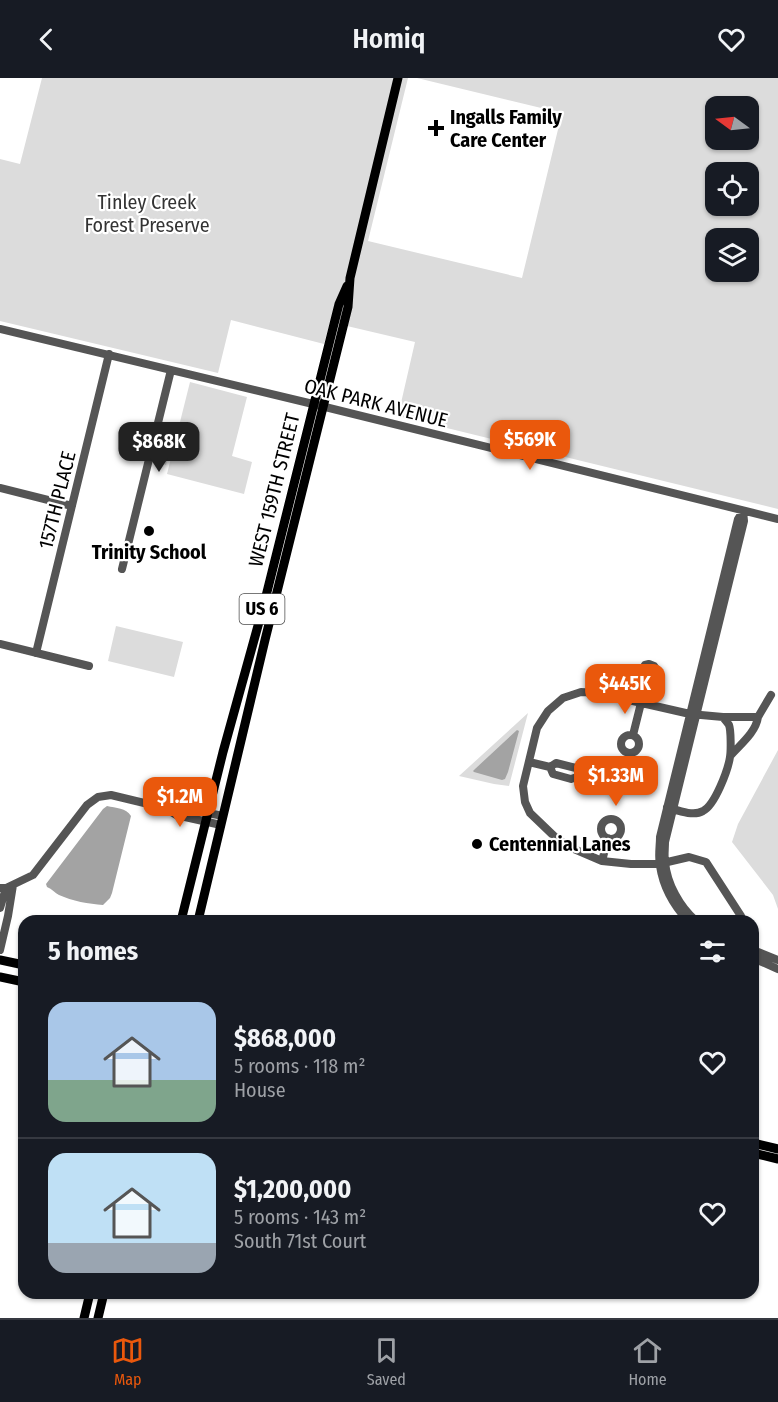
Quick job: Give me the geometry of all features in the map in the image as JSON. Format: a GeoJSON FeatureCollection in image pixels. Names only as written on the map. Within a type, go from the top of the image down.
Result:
{"type":"FeatureCollection","features":[{"type":"Feature","properties":{"kind":"main road","name":"WEST 159TH STREET"},"geometry":{"type":"LineString","coordinates":[[182,915],[250,650],[318,405],[348,307],[350,278],[398,78]]}},
{"type":"Feature","properties":{"kind":"main road","name":"WEST 159TH STREET"},"geometry":{"type":"LineString","coordinates":[[199,915],[318,405]]}},
{"type":"Feature","properties":{"kind":"main road"},"geometry":{"type":"LineString","coordinates":[[0,960],[18,964]]}},
{"type":"Feature","properties":{"kind":"main road"},"geometry":{"type":"LineString","coordinates":[[0,976],[18,980]]}},
{"type":"Feature","properties":{"kind":"main road"},"geometry":{"type":"LineString","coordinates":[[759,1144],[778,1149]]}},
{"type":"Feature","properties":{"kind":"main road"},"geometry":{"type":"LineString","coordinates":[[759,1154],[778,1159]]}},
{"type":"Feature","properties":{"kind":"main road"},"geometry":{"type":"LineString","coordinates":[[84,1318],[89,1299]]}},
{"type":"Feature","properties":{"kind":"main road"},"geometry":{"type":"LineString","coordinates":[[98,1318],[103,1299]]}},
{"type":"Feature","properties":{"kind":"street","name":"OAK PARK AVENUE"},"geometry":{"type":"LineString","coordinates":[[0,329],[778,519]]}},
{"type":"Feature","properties":{"kind":"street","name":"157TH PLACE"},"geometry":{"type":"LineString","coordinates":[[36,653],[109,354]]}},
{"type":"Feature","properties":{"kind":"street"},"geometry":{"type":"LineString","coordinates":[[122,570],[171,370]]}},
{"type":"Feature","properties":{"kind":"street"},"geometry":{"type":"LineString","coordinates":[[0,488],[72,506]]}},
{"type":"Feature","properties":{"kind":"street"},"geometry":{"type":"LineString","coordinates":[[683,915],[664,885],[660,837],[670,808],[738,519],[743,510]]}},
{"type":"Feature","properties":{"kind":"street"},"geometry":{"type":"LineString","coordinates":[[0,644],[89,666]]}},
{"type":"Feature","properties":{"kind":"street"},"geometry":{"type":"LineString","coordinates":[[740,915],[706,862],[689,857],[662,863],[631,864],[602,861],[574,849],[554,836],[530,813],[523,791],[537,728],[548,711],[563,698],[593,692],[693,714],[758,717]]}},
{"type":"Feature","properties":{"kind":"street"},"geometry":{"type":"LineString","coordinates":[[731,755],[750,735],[771,695]]}},
{"type":"Feature","properties":{"kind":"street"},"geometry":{"type":"LineString","coordinates":[[633,735],[641,703]]}},
{"type":"Feature","properties":{"kind":"street"},"geometry":{"type":"LineString","coordinates":[[670,808],[696,813],[703,812],[715,797],[731,755],[729,725],[723,717]]}},
{"type":"Feature","properties":{"kind":"street"},"geometry":{"type":"LineString","coordinates":[[529,762],[550,767]]}},
{"type":"Feature","properties":{"kind":"street"},"geometry":{"type":"LineString","coordinates":[[6,887],[33,875],[87,805],[98,797],[117,796],[165,808],[178,807],[222,820]]}},
{"type":"Feature","properties":{"kind":"street"},"geometry":{"type":"LineString","coordinates":[[602,861],[608,838]]}},
{"type":"Feature","properties":{"kind":"street"},"geometry":{"type":"LineString","coordinates":[[662,863],[671,884],[690,915]]}},
{"type":"Feature","properties":{"kind":"street"},"geometry":{"type":"LineString","coordinates":[[0,908],[6,887]]}},
{"type":"Feature","properties":{"kind":"street"},"geometry":{"type":"LineString","coordinates":[[0,950],[8,916],[6,887]]}},
{"type":"Feature","properties":{"kind":"street"},"geometry":{"type":"LineString","coordinates":[[759,952],[778,960]]}},
{"type":"Feature","properties":{"kind":"street"},"geometry":{"type":"LineString","coordinates":[[759,961],[778,969]]}},
{"type":"Feature","properties":{"kind":"green space","name":"Tinley Creek Forest Preserve"},"geometry":{"type":"Polygon","coordinates":[[[42,78],[408,78],[368,241],[522,278],[562,113],[417,78],[778,78],[778,509],[398,416],[415,342],[330,322],[324,344],[231,320],[218,373],[0,321],[0,159],[20,164],[42,78]]]}},
{"type":"Feature","properties":{"kind":"green space"},"geometry":{"type":"Polygon","coordinates":[[[190,382],[247,397],[232,456],[252,462],[244,494],[167,474],[190,382]]]}},
{"type":"Feature","properties":{"kind":"green space"},"geometry":{"type":"Polygon","coordinates":[[[166,423],[175,426],[166,465],[156,462],[166,423]]]}},
{"type":"Feature","properties":{"kind":"green space"},"geometry":{"type":"Polygon","coordinates":[[[116,626],[183,642],[174,677],[108,661],[116,626]]]}},
{"type":"Feature","properties":{"kind":"green space"},"geometry":{"type":"Polygon","coordinates":[[[528,713],[509,786],[459,776],[528,713]]]}},
{"type":"Feature","properties":{"kind":"green space"},"geometry":{"type":"Polygon","coordinates":[[[778,750],[778,909],[773,895],[732,842],[738,824],[778,750]]]}},
{"type":"Feature","properties":{"kind":"shaded area"},"geometry":{"type":"Polygon","coordinates":[[[517,730],[519,731],[505,779],[473,771],[475,769],[517,730]]]}},
{"type":"Feature","properties":{"kind":"shaded area"},"geometry":{"type":"Polygon","coordinates":[[[107,806],[124,810],[131,816],[110,898],[103,905],[81,902],[59,895],[46,884],[107,806]]]}},
{"type":"Feature","properties":{"kind":"place","name":"Ingalls Family Care Center"},"geometry":{"type":"Point","coordinates":[436,128]}},
{"type":"Feature","properties":{"kind":"place","name":"Trinity School"},"geometry":{"type":"Point","coordinates":[149,531]}},
{"type":"Feature","properties":{"kind":"place","name":"Centennial Lanes"},"geometry":{"type":"Point","coordinates":[477,844]}}]}
